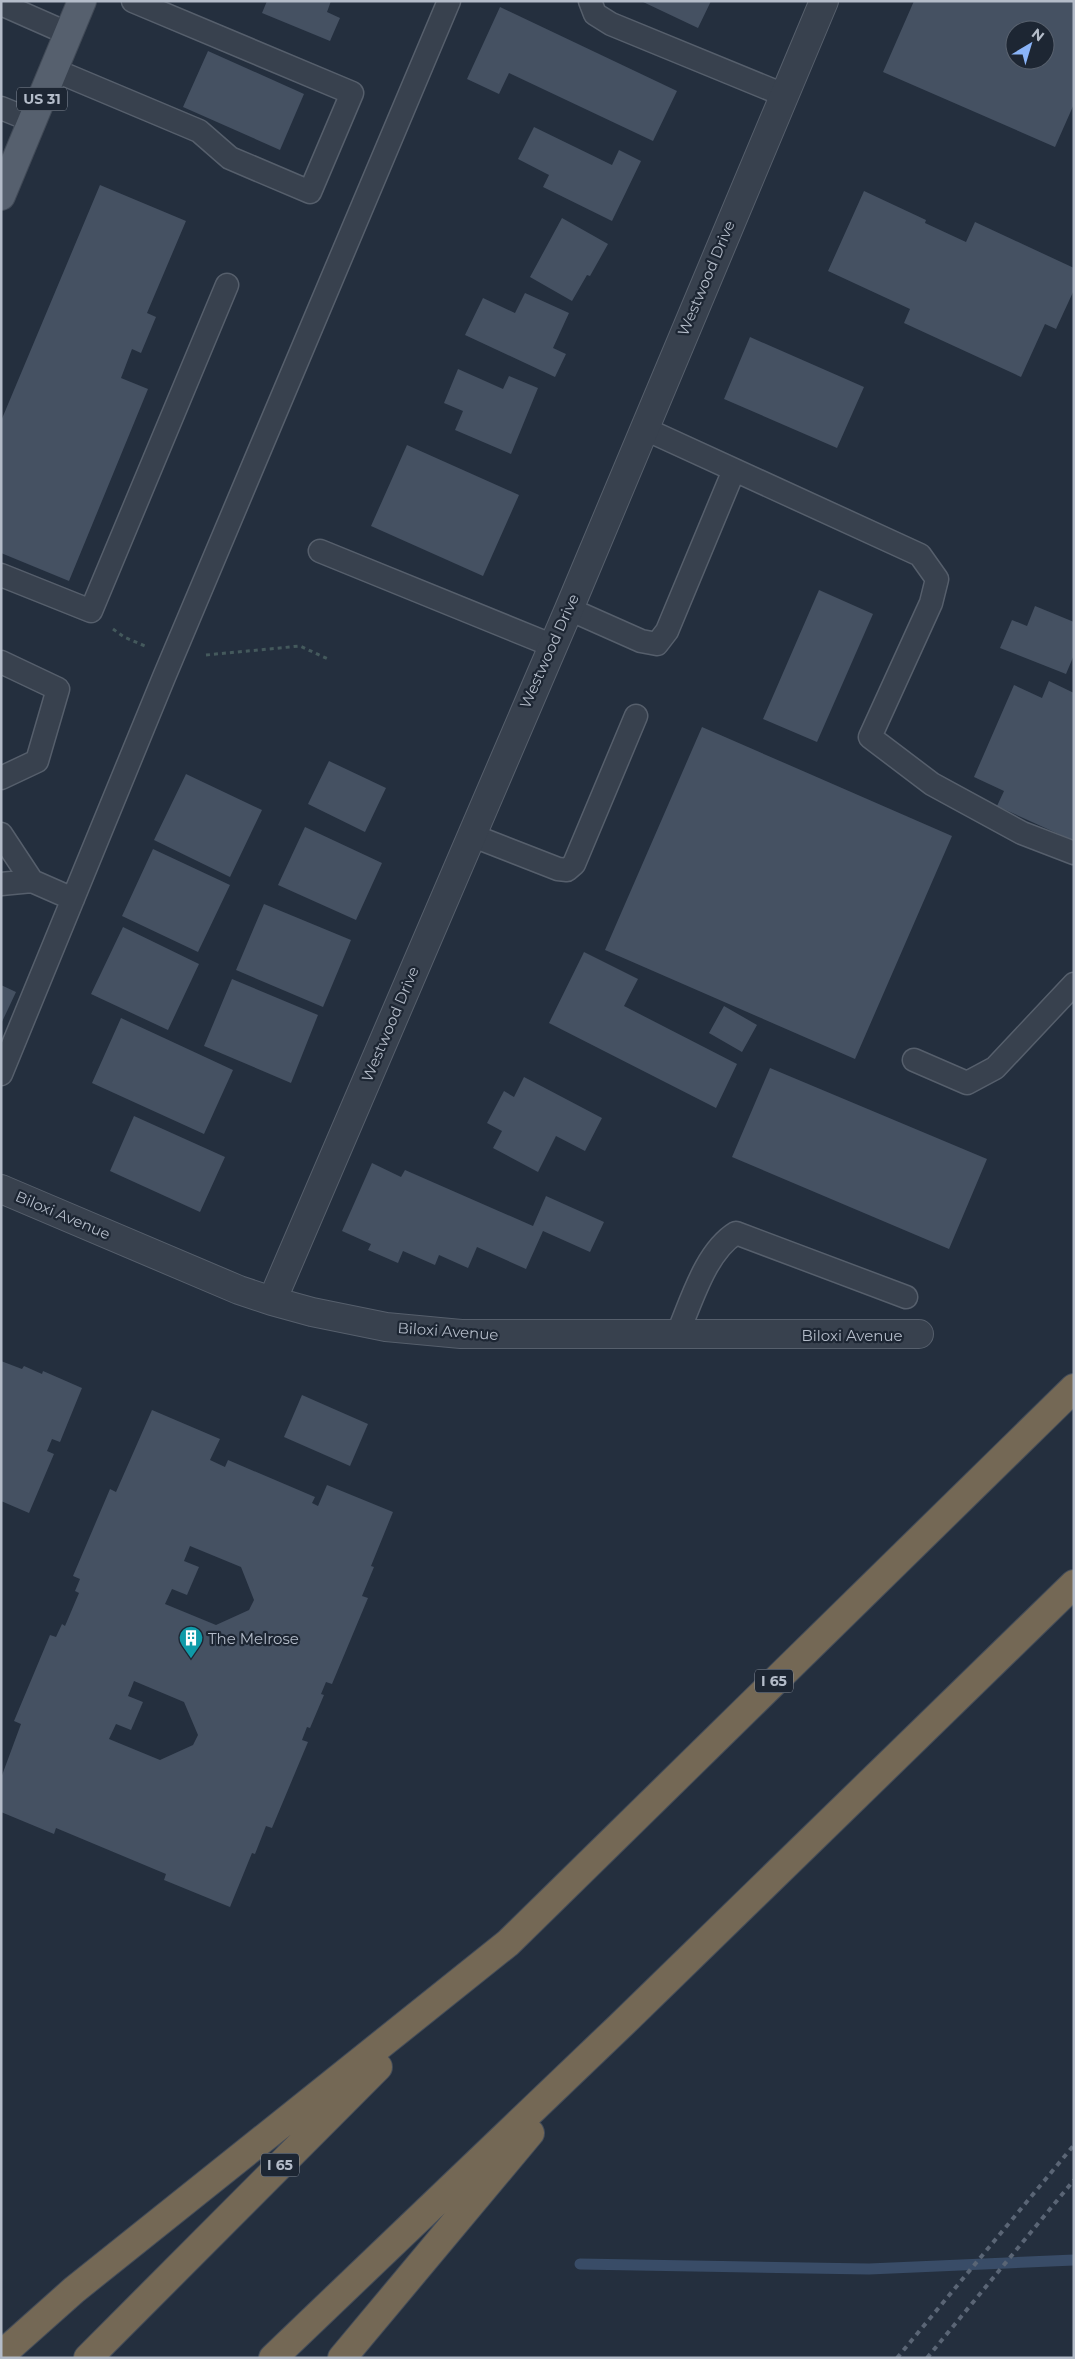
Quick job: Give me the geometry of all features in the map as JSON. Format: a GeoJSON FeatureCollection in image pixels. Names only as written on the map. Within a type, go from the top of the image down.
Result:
{"type":"FeatureCollection","features":[{"type":"Feature","properties":{"kind":"highway","name":"I 65"},"geometry":{"type":"LineString","coordinates":[[88,2358],[472,1972],[508,1943],[1074,1388]]}},
{"type":"Feature","properties":{"kind":"highway"},"geometry":{"type":"LineString","coordinates":[[273,2358],[619,2026],[1074,1584]]}},
{"type":"Feature","properties":{"kind":"highway"},"geometry":{"type":"LineString","coordinates":[[1,2355],[74,2290],[472,1972]]}},
{"type":"Feature","properties":{"kind":"highway"},"geometry":{"type":"LineString","coordinates":[[342,2358],[619,2026]]}},
{"type":"Feature","properties":{"kind":"main road","name":"US 31"},"geometry":{"type":"LineString","coordinates":[[1,196],[82,1]]}},
{"type":"Feature","properties":{"kind":"street","name":"Westwood Drive"},"geometry":{"type":"LineString","coordinates":[[272,1301],[568,609],[824,1]]}},
{"type":"Feature","properties":{"kind":"street","name":"Biloxi Avenue"},"geometry":{"type":"LineString","coordinates":[[1,1189],[239,1290],[312,1312],[386,1327],[461,1334],[919,1334]]}},
{"type":"Feature","properties":{"kind":"lane"},"geometry":{"type":"LineString","coordinates":[[54,70],[199,131],[230,158],[310,192],[352,93],[133,1]]}},
{"type":"Feature","properties":{"kind":"lane"},"geometry":{"type":"LineString","coordinates":[[1,1074],[172,658],[449,1]]}},
{"type":"Feature","properties":{"kind":"lane"},"geometry":{"type":"LineString","coordinates":[[590,1],[595,14],[611,24],[784,95]]}},
{"type":"Feature","properties":{"kind":"lane"},"geometry":{"type":"LineString","coordinates":[[1,4],[69,34]]}},
{"type":"Feature","properties":{"kind":"lane"},"geometry":{"type":"LineString","coordinates":[[1,108],[33,120]]}},
{"type":"Feature","properties":{"kind":"lane"},"geometry":{"type":"LineString","coordinates":[[1,575],[91,611],[227,285]]}},
{"type":"Feature","properties":{"kind":"lane"},"geometry":{"type":"LineString","coordinates":[[643,428],[920,555],[937,579],[931,603],[870,737],[932,784],[1022,833],[1074,853]]}},
{"type":"Feature","properties":{"kind":"lane"},"geometry":{"type":"LineString","coordinates":[[568,609],[641,641],[657,644],[667,630],[734,470]]}},
{"type":"Feature","properties":{"kind":"lane"},"geometry":{"type":"LineString","coordinates":[[320,551],[551,646]]}},
{"type":"Feature","properties":{"kind":"lane"},"geometry":{"type":"LineString","coordinates":[[1,662],[58,689],[37,761],[1,778]]}},
{"type":"Feature","properties":{"kind":"lane"},"geometry":{"type":"LineString","coordinates":[[471,835],[558,869],[567,870],[574,864],[636,716]]}},
{"type":"Feature","properties":{"kind":"lane"},"geometry":{"type":"LineString","coordinates":[[1,834],[32,881]]}},
{"type":"Feature","properties":{"kind":"lane"},"geometry":{"type":"LineString","coordinates":[[1,884],[32,881],[73,899]]}},
{"type":"Feature","properties":{"kind":"lane"},"geometry":{"type":"LineString","coordinates":[[914,1060],[967,1083],[994,1068],[1074,984]]}},
{"type":"Feature","properties":{"kind":"lane"},"geometry":{"type":"LineString","coordinates":[[677,1335],[709,1263],[724,1240],[736,1233],[906,1296]]}},
{"type":"Feature","properties":{"kind":"path"},"geometry":{"type":"LineString","coordinates":[[91,611],[124,637],[172,658]]}},
{"type":"Feature","properties":{"kind":"path"},"geometry":{"type":"LineString","coordinates":[[208,655],[300,646],[328,659]]}},
{"type":"Feature","properties":{"kind":"building"},"geometry":{"type":"Polygon","coordinates":[[[267,1],[331,1],[327,12],[340,18],[330,41],[262,13],[267,1]]]}},
{"type":"Feature","properties":{"kind":"building"},"geometry":{"type":"Polygon","coordinates":[[[641,1],[711,1],[698,28],[641,1]]]}},
{"type":"Feature","properties":{"kind":"building"},"geometry":{"type":"Polygon","coordinates":[[[914,1],[1074,1],[1074,104],[1055,147],[883,72],[914,1]]]}},
{"type":"Feature","properties":{"kind":"building"},"geometry":{"type":"Polygon","coordinates":[[[500,7],[677,91],[653,141],[509,73],[499,94],[467,79],[500,7]]]}},
{"type":"Feature","properties":{"kind":"building"},"geometry":{"type":"Polygon","coordinates":[[[208,51],[304,94],[280,150],[183,107],[208,51]]]}},
{"type":"Feature","properties":{"kind":"building"},"geometry":{"type":"Polygon","coordinates":[[[534,127],[612,165],[619,150],[641,161],[612,221],[543,187],[549,175],[518,159],[534,127]]]}},
{"type":"Feature","properties":{"kind":"building"},"geometry":{"type":"Polygon","coordinates":[[[100,185],[186,221],[147,313],[156,317],[141,353],[132,349],[121,378],[148,389],[69,581],[1,553],[1,421],[100,185]]]}},
{"type":"Feature","properties":{"kind":"building"},"geometry":{"type":"Polygon","coordinates":[[[864,191],[926,220],[925,223],[966,242],[975,222],[1074,268],[1074,290],[1056,329],[1045,324],[1021,377],[904,323],[910,309],[828,271],[864,191]]]}},
{"type":"Feature","properties":{"kind":"building"},"geometry":{"type":"Polygon","coordinates":[[[562,218],[608,244],[590,276],[587,275],[572,301],[530,277],[562,218]]]}},
{"type":"Feature","properties":{"kind":"building"},"geometry":{"type":"Polygon","coordinates":[[[525,293],[569,313],[553,348],[566,354],[555,377],[465,335],[483,298],[515,313],[525,293]]]}},
{"type":"Feature","properties":{"kind":"building"},"geometry":{"type":"Polygon","coordinates":[[[750,337],[864,387],[837,448],[724,399],[750,337]]]}},
{"type":"Feature","properties":{"kind":"building"},"geometry":{"type":"Polygon","coordinates":[[[458,369],[503,389],[509,376],[538,388],[511,454],[455,430],[463,411],[444,403],[458,369]]]}},
{"type":"Feature","properties":{"kind":"building"},"geometry":{"type":"Polygon","coordinates":[[[407,445],[519,495],[483,576],[371,526],[407,445]]]}},
{"type":"Feature","properties":{"kind":"building"},"geometry":{"type":"Polygon","coordinates":[[[819,590],[873,614],[817,742],[763,719],[819,590]]]}},
{"type":"Feature","properties":{"kind":"building"},"geometry":{"type":"Polygon","coordinates":[[[1035,606],[1074,622],[1074,655],[1066,674],[1000,648],[1012,620],[1027,626],[1035,606]]]}},
{"type":"Feature","properties":{"kind":"building"},"geometry":{"type":"Polygon","coordinates":[[[1049,681],[1074,693],[1074,841],[997,806],[1004,791],[974,777],[1014,685],[1042,698],[1049,681]]]}},
{"type":"Feature","properties":{"kind":"building"},"geometry":{"type":"Polygon","coordinates":[[[702,727],[952,836],[855,1059],[605,950],[702,727]]]}},
{"type":"Feature","properties":{"kind":"building"},"geometry":{"type":"Polygon","coordinates":[[[329,761],[386,788],[365,832],[308,804],[329,761]]]}},
{"type":"Feature","properties":{"kind":"building"},"geometry":{"type":"Polygon","coordinates":[[[186,774],[262,810],[230,877],[154,840],[186,774]]]}},
{"type":"Feature","properties":{"kind":"building"},"geometry":{"type":"Polygon","coordinates":[[[305,827],[382,863],[356,920],[278,885],[305,827]]]}},
{"type":"Feature","properties":{"kind":"building"},"geometry":{"type":"Polygon","coordinates":[[[153,849],[230,885],[198,952],[122,916],[153,849]]]}},
{"type":"Feature","properties":{"kind":"building"},"geometry":{"type":"Polygon","coordinates":[[[264,904],[351,940],[323,1007],[236,970],[264,904]]]}},
{"type":"Feature","properties":{"kind":"building"},"geometry":{"type":"Polygon","coordinates":[[[123,927],[199,964],[168,1030],[91,994],[123,927]]]}},
{"type":"Feature","properties":{"kind":"building"},"geometry":{"type":"Polygon","coordinates":[[[584,952],[638,979],[624,1006],[737,1064],[716,1108],[549,1023],[584,952]]]}},
{"type":"Feature","properties":{"kind":"building"},"geometry":{"type":"Polygon","coordinates":[[[232,979],[318,1015],[291,1083],[204,1046],[232,979]]]}},
{"type":"Feature","properties":{"kind":"building"},"geometry":{"type":"Polygon","coordinates":[[[1,985],[16,992],[1,1024],[1,985]]]}},
{"type":"Feature","properties":{"kind":"building"},"geometry":{"type":"Polygon","coordinates":[[[724,1006],[757,1025],[742,1052],[709,1033],[724,1006]]]}},
{"type":"Feature","properties":{"kind":"building"},"geometry":{"type":"Polygon","coordinates":[[[121,1018],[233,1070],[204,1134],[92,1083],[121,1018]]]}},
{"type":"Feature","properties":{"kind":"building"},"geometry":{"type":"Polygon","coordinates":[[[770,1068],[987,1159],[949,1249],[732,1157],[770,1068]]]}},
{"type":"Feature","properties":{"kind":"building"},"geometry":{"type":"Polygon","coordinates":[[[524,1077],[602,1118],[585,1151],[556,1136],[538,1172],[493,1148],[502,1131],[487,1123],[504,1091],[514,1097],[524,1077]]]}},
{"type":"Feature","properties":{"kind":"building"},"geometry":{"type":"Polygon","coordinates":[[[134,1116],[225,1157],[200,1212],[110,1171],[134,1116]]]}},
{"type":"Feature","properties":{"kind":"building"},"geometry":{"type":"Polygon","coordinates":[[[372,1163],[401,1177],[405,1170],[533,1226],[546,1196],[604,1222],[590,1252],[543,1231],[526,1269],[477,1247],[468,1268],[439,1255],[435,1265],[403,1251],[398,1263],[368,1250],[371,1244],[342,1231],[372,1163]]]}},
{"type":"Feature","properties":{"kind":"building"},"geometry":{"type":"Polygon","coordinates":[[[1,1361],[22,1369],[24,1366],[42,1374],[43,1371],[82,1388],[60,1442],[52,1439],[47,1451],[54,1454],[29,1513],[1,1501],[1,1361]]]}},
{"type":"Feature","properties":{"kind":"building"},"geometry":{"type":"Polygon","coordinates":[[[302,1395],[368,1424],[350,1466],[284,1437],[302,1395]]]}},
{"type":"Feature","properties":{"kind":"building","name":"The Melrose"},"geometry":{"type":"Polygon","coordinates":[[[152,1410],[220,1439],[210,1460],[225,1467],[228,1460],[315,1497],[312,1503],[318,1506],[327,1485],[393,1512],[371,1566],[374,1567],[362,1596],[368,1598],[332,1684],[326,1682],[321,1694],[324,1695],[310,1728],[307,1727],[302,1740],[308,1742],[272,1828],[266,1826],[255,1854],[252,1853],[230,1907],[164,1880],[166,1874],[56,1828],[54,1834],[1,1812],[1,1778],[21,1724],[14,1721],[50,1635],[56,1637],[62,1624],[65,1626],[79,1593],[75,1591],[80,1579],[73,1576],[110,1489],[116,1492],[152,1410]],[[190,1546],[184,1561],[199,1567],[187,1595],[172,1589],[165,1604],[216,1625],[249,1610],[254,1600],[241,1567],[190,1546]],[[134,1681],[128,1696],[143,1702],[131,1730],[116,1724],[109,1739],[160,1760],[193,1745],[198,1735],[184,1702],[134,1681]]]}},
{"type":"Feature","properties":{"kind":"waterway"},"geometry":{"type":"LineString","coordinates":[[580,2264],[869,2269],[1074,2260]]}},
{"type":"Feature","properties":{"kind":"railway"},"geometry":{"type":"LineString","coordinates":[[897,2358],[1074,2145]]}},
{"type":"Feature","properties":{"kind":"railway"},"geometry":{"type":"LineString","coordinates":[[927,2358],[1074,2180]]}},
{"type":"Feature","properties":{"kind":"place","name":"The Melrose"},"geometry":{"type":"Point","coordinates":[191,1659]}}]}
